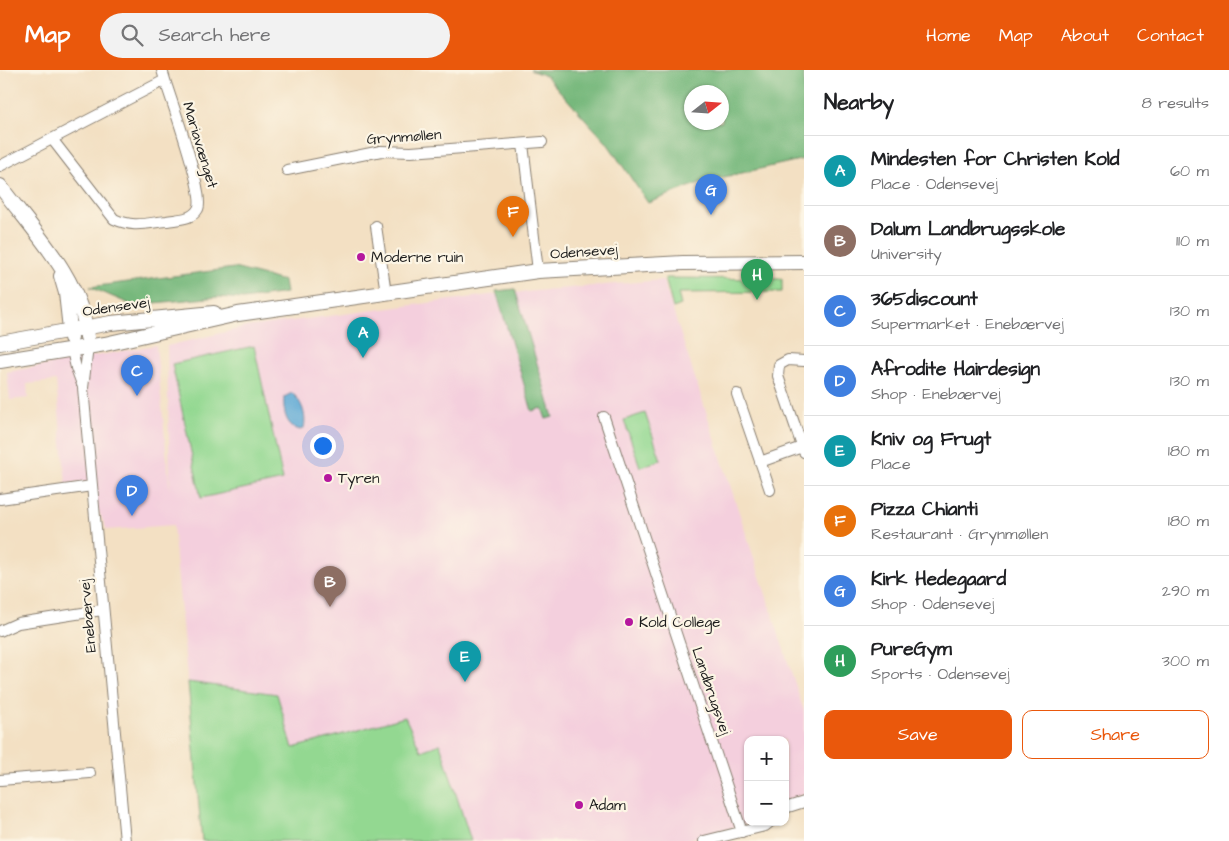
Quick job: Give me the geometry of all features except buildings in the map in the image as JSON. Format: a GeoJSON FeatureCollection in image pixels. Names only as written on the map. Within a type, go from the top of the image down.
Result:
{"type":"FeatureCollection","features":[{"type":"Feature","properties":{"kind":"main road"},"geometry":{"type":"LineString","coordinates":[[0,186],[68,276],[84,312],[87,337]]}},
{"type":"Feature","properties":{"kind":"main road"},"geometry":{"type":"LineString","coordinates":[[56,261],[66,293],[71,340]]}},
{"type":"Feature","properties":{"kind":"main road","name":"Odensevej"},"geometry":{"type":"LineString","coordinates":[[87,337],[538,271],[684,263],[785,264],[804,262]]}},
{"type":"Feature","properties":{"kind":"main road","name":"Odensevej"},"geometry":{"type":"LineString","coordinates":[[785,264],[804,267]]}},
{"type":"Feature","properties":{"kind":"main road","name":"Odensevej"},"geometry":{"type":"LineString","coordinates":[[87,337],[176,315],[208,312],[238,314]]}},
{"type":"Feature","properties":{"kind":"main road"},"geometry":{"type":"LineString","coordinates":[[0,353],[87,337]]}},
{"type":"Feature","properties":{"kind":"main road"},"geometry":{"type":"LineString","coordinates":[[0,361],[87,337]]}},
{"type":"Feature","properties":{"kind":"main road","name":"Odensevej"},"geometry":{"type":"LineString","coordinates":[[0,343],[71,340]]}},
{"type":"Feature","properties":{"kind":"street","name":"Mariavænget"},"geometry":{"type":"LineString","coordinates":[[0,166],[52,139],[163,75],[201,201],[198,211],[188,218],[128,225],[114,219],[52,139]]}},
{"type":"Feature","properties":{"kind":"street","name":"Grynmøllen"},"geometry":{"type":"LineString","coordinates":[[287,170],[381,150],[411,152],[542,142]]}},
{"type":"Feature","properties":{"kind":"street"},"geometry":{"type":"LineString","coordinates":[[523,144],[538,271]]}},
{"type":"Feature","properties":{"kind":"street"},"geometry":{"type":"LineString","coordinates":[[376,226],[386,293]]}},
{"type":"Feature","properties":{"kind":"street","name":"Enebærvej"},"geometry":{"type":"LineString","coordinates":[[87,337],[83,388],[124,841]]}},
{"type":"Feature","properties":{"kind":"street","name":"Enebærvej"},"geometry":{"type":"LineString","coordinates":[[71,340],[76,368],[83,388]]}},
{"type":"Feature","properties":{"kind":"street"},"geometry":{"type":"LineString","coordinates":[[760,462],[803,450],[778,376],[779,365],[788,360],[804,361]]}},
{"type":"Feature","properties":{"kind":"street"},"geometry":{"type":"LineString","coordinates":[[737,394],[770,490]]}},
{"type":"Feature","properties":{"kind":"street","name":"Landbrugsvej"},"geometry":{"type":"LineString","coordinates":[[604,417],[742,832]]}},
{"type":"Feature","properties":{"kind":"street"},"geometry":{"type":"LineString","coordinates":[[0,499],[92,486]]}},
{"type":"Feature","properties":{"kind":"street"},"geometry":{"type":"LineString","coordinates":[[0,631],[18,623],[102,610]]}},
{"type":"Feature","properties":{"kind":"street"},"geometry":{"type":"LineString","coordinates":[[0,780],[90,773]]}},
{"type":"Feature","properties":{"kind":"street"},"geometry":{"type":"LineString","coordinates":[[789,807],[804,802]]}},
{"type":"Feature","properties":{"kind":"street"},"geometry":{"type":"LineString","coordinates":[[704,841],[765,826]]}},
{"type":"Feature","properties":{"kind":"shaded area"},"geometry":{"type":"Polygon","coordinates":[[[663,280],[804,711],[804,794],[789,800],[789,736],[744,736],[744,824],[682,841],[202,841],[173,525],[107,530],[85,482],[66,484],[56,381],[27,384],[28,398],[10,400],[7,372],[156,345],[170,491],[167,346],[246,327],[489,295],[663,280]]]}},
{"type":"Feature","properties":{"kind":"green space"},"geometry":{"type":"Polygon","coordinates":[[[530,70],[804,70],[804,159],[702,182],[648,203],[607,143],[546,76],[530,70]]]}},
{"type":"Feature","properties":{"kind":"green space"},"geometry":{"type":"Polygon","coordinates":[[[234,268],[284,281],[286,293],[243,299],[219,297],[132,305],[90,287],[234,268]]]}},
{"type":"Feature","properties":{"kind":"green space"},"geometry":{"type":"Polygon","coordinates":[[[665,278],[782,279],[782,292],[678,293],[681,305],[673,308],[665,278]]]}},
{"type":"Feature","properties":{"kind":"green space"},"geometry":{"type":"Polygon","coordinates":[[[515,289],[553,417],[546,419],[542,408],[532,411],[496,291],[515,289]]]}},
{"type":"Feature","properties":{"kind":"green space"},"geometry":{"type":"Polygon","coordinates":[[[254,346],[283,480],[201,498],[172,364],[254,346]]]}},
{"type":"Feature","properties":{"kind":"green space"},"geometry":{"type":"Polygon","coordinates":[[[645,413],[661,460],[640,467],[624,420],[645,413]]]}},
{"type":"Feature","properties":{"kind":"green space"},"geometry":{"type":"Polygon","coordinates":[[[188,682],[277,694],[293,748],[405,717],[421,751],[440,744],[471,841],[202,841],[188,682]]]}},
{"type":"Feature","properties":{"kind":"water"},"geometry":{"type":"Polygon","coordinates":[[[292,393],[299,400],[304,414],[304,428],[300,430],[291,425],[286,417],[284,397],[292,393]]]}},
{"type":"Feature","properties":{"kind":"place","name":"Kirk Hedegaard"},"geometry":{"type":"Point","coordinates":[711,215]}},
{"type":"Feature","properties":{"kind":"place","name":"Pizza Chianti"},"geometry":{"type":"Point","coordinates":[513,237]}},
{"type":"Feature","properties":{"kind":"place","name":"Moderne ruin"},"geometry":{"type":"Point","coordinates":[361,257]}},
{"type":"Feature","properties":{"kind":"place","name":"PureGym"},"geometry":{"type":"Point","coordinates":[757,300]}},
{"type":"Feature","properties":{"kind":"place","name":"Mindesten for Christen Kold"},"geometry":{"type":"Point","coordinates":[363,358]}},
{"type":"Feature","properties":{"kind":"place","name":"365discount"},"geometry":{"type":"Point","coordinates":[137,396]}},
{"type":"Feature","properties":{"kind":"place","name":"Tyren"},"geometry":{"type":"Point","coordinates":[328,478]}},
{"type":"Feature","properties":{"kind":"place","name":"Afrodite Hairdesign"},"geometry":{"type":"Point","coordinates":[132,516]}},
{"type":"Feature","properties":{"kind":"place","name":"Dalum Landbrugsskole"},"geometry":{"type":"Point","coordinates":[330,607]}},
{"type":"Feature","properties":{"kind":"place","name":"Kold College"},"geometry":{"type":"Point","coordinates":[629,622]}},
{"type":"Feature","properties":{"kind":"place","name":"Kniv og Frugt"},"geometry":{"type":"Point","coordinates":[465,682]}},
{"type":"Feature","properties":{"kind":"place","name":"Adam"},"geometry":{"type":"Point","coordinates":[579,805]}}]}
